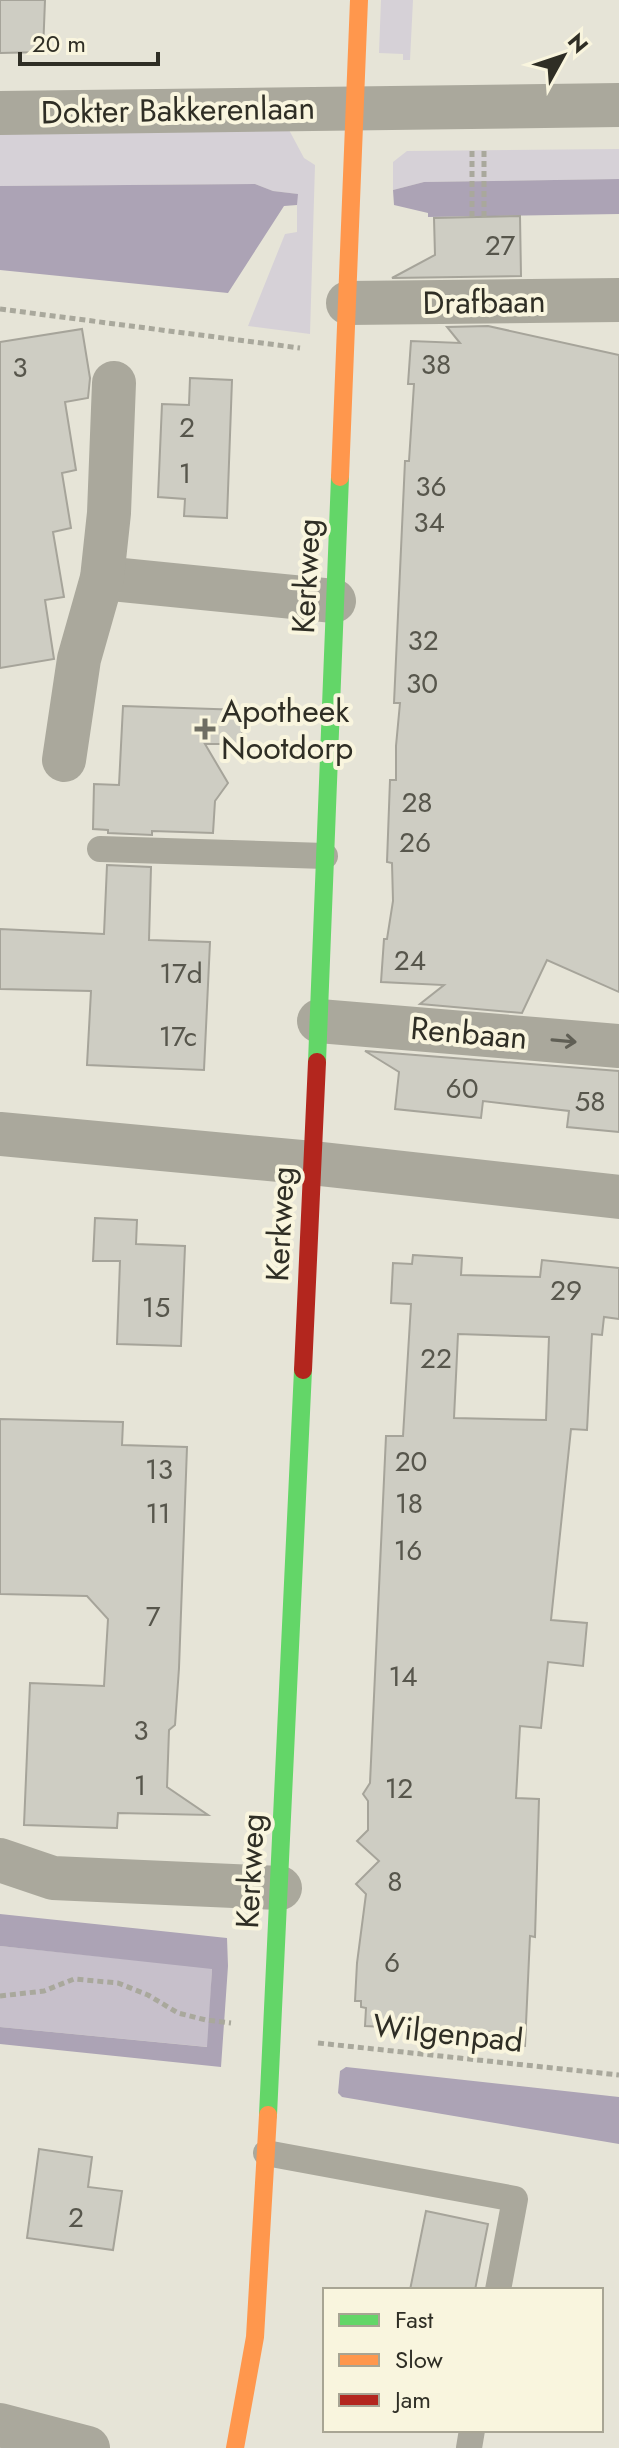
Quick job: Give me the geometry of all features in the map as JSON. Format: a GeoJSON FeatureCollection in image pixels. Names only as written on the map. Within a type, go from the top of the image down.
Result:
{"type":"FeatureCollection","features":[{"type":"Feature","properties":{"kind":"street","name":"Kerkweg"},"geometry":{"type":"LineString","coordinates":[[235,2448],[255,2337],[273,2039],[319,1021],[359,0]]}},
{"type":"Feature","properties":{"kind":"street","name":"Dokter Bakkerenlaan"},"geometry":{"type":"LineString","coordinates":[[0,113],[619,105]]}},
{"type":"Feature","properties":{"kind":"street","name":"Drafbaan"},"geometry":{"type":"LineString","coordinates":[[348,303],[619,300]]}},
{"type":"Feature","properties":{"kind":"street"},"geometry":{"type":"LineString","coordinates":[[64,760],[79,659],[102,578],[109,513],[114,383]]}},
{"type":"Feature","properties":{"kind":"street"},"geometry":{"type":"LineString","coordinates":[[102,578],[334,601]]}},
{"type":"Feature","properties":{"kind":"street","name":"Renbaan"},"geometry":{"type":"LineString","coordinates":[[319,1021],[619,1046]]}},
{"type":"Feature","properties":{"kind":"street"},"geometry":{"type":"LineString","coordinates":[[0,1134],[312,1163],[619,1197]]}},
{"type":"Feature","properties":{"kind":"street"},"geometry":{"type":"LineString","coordinates":[[0,1860],[53,1878],[280,1888]]}},
{"type":"Feature","properties":{"kind":"street"},"geometry":{"type":"LineString","coordinates":[[0,2425],[88,2448]]}},
{"type":"Feature","properties":{"kind":"lane"},"geometry":{"type":"LineString","coordinates":[[100,849],[325,856]]}},
{"type":"Feature","properties":{"kind":"lane"},"geometry":{"type":"LineString","coordinates":[[266,2153],[515,2199],[498,2288]]}},
{"type":"Feature","properties":{"kind":"path"},"geometry":{"type":"LineString","coordinates":[[472,175],[472,217]]}},
{"type":"Feature","properties":{"kind":"path"},"geometry":{"type":"LineString","coordinates":[[484,175],[484,217]]}},
{"type":"Feature","properties":{"kind":"path"},"geometry":{"type":"LineString","coordinates":[[0,309],[346,354]]}},
{"type":"Feature","properties":{"kind":"path"},"geometry":{"type":"LineString","coordinates":[[0,1996],[44,1991],[74,1979],[118,1983],[148,1995],[178,2013],[229,2022]]}},
{"type":"Feature","properties":{"kind":"path","name":"Wilgenpad"},"geometry":{"type":"LineString","coordinates":[[273,2039],[619,2075]]}},
{"type":"Feature","properties":{"kind":"shaded area"},"geometry":{"type":"Polygon","coordinates":[[[381,0],[413,0],[410,60],[403,60],[403,54],[379,53],[381,0]]]}},
{"type":"Feature","properties":{"kind":"shaded area"},"geometry":{"type":"Polygon","coordinates":[[[288,128],[304,158],[315,165],[310,334],[248,326],[285,234],[297,232],[297,194],[273,191],[255,184],[0,186],[0,132],[288,128]]]}},
{"type":"Feature","properties":{"kind":"shaded area"},"geometry":{"type":"Polygon","coordinates":[[[619,149],[619,179],[424,182],[393,190],[393,162],[407,151],[619,149]]]}},
{"type":"Feature","properties":{"kind":"shaded area"},"geometry":{"type":"Polygon","coordinates":[[[619,179],[619,214],[428,217],[428,213],[394,205],[393,190],[424,182],[619,179]]]}},
{"type":"Feature","properties":{"kind":"shaded area"},"geometry":{"type":"Polygon","coordinates":[[[255,184],[273,191],[298,194],[297,205],[284,206],[228,293],[0,270],[0,186],[255,184]]]}},
{"type":"Feature","properties":{"kind":"shaded area"},"geometry":{"type":"Polygon","coordinates":[[[0,1914],[227,1938],[221,2067],[0,2044],[0,2027],[207,2047],[212,1969],[0,1946],[0,1914]]]}},
{"type":"Feature","properties":{"kind":"shaded area"},"geometry":{"type":"Polygon","coordinates":[[[0,1946],[212,1968],[208,2047],[0,2027],[0,1946]]]}},
{"type":"Feature","properties":{"kind":"shaded area"},"geometry":{"type":"Polygon","coordinates":[[[346,2067],[619,2097],[619,2144],[342,2097],[338,2093],[340,2071],[346,2067]]]}},
{"type":"Feature","properties":{"kind":"building"},"geometry":{"type":"Polygon","coordinates":[[[0,0],[45,0],[43,52],[0,53],[0,0]]]}},
{"type":"Feature","properties":{"kind":"building"},"geometry":{"type":"Polygon","coordinates":[[[520,216],[521,276],[392,278],[435,255],[434,218],[520,216]]]}},
{"type":"Feature","properties":{"kind":"building"},"geometry":{"type":"Polygon","coordinates":[[[488,326],[619,355],[619,992],[547,960],[522,1013],[420,1004],[444,985],[381,982],[384,939],[387,939],[393,901],[392,863],[387,862],[390,780],[396,780],[400,703],[394,703],[405,461],[409,461],[414,384],[408,384],[411,341],[460,343],[447,327],[488,326]]]}},
{"type":"Feature","properties":{"kind":"building"},"geometry":{"type":"Polygon","coordinates":[[[82,329],[90,378],[88,398],[65,402],[76,470],[62,473],[71,528],[53,532],[64,597],[45,600],[54,659],[0,668],[0,342],[82,329]]]}},
{"type":"Feature","properties":{"kind":"building"},"geometry":{"type":"Polygon","coordinates":[[[190,378],[232,380],[227,518],[184,516],[185,499],[158,497],[162,404],[189,405],[190,378]]]}},
{"type":"Feature","properties":{"kind":"building"},"geometry":{"type":"Polygon","coordinates":[[[123,706],[243,710],[242,744],[205,744],[228,783],[215,801],[213,833],[152,831],[152,835],[108,833],[108,830],[93,829],[94,784],[119,785],[123,706]]]}},
{"type":"Feature","properties":{"kind":"building"},"geometry":{"type":"Polygon","coordinates":[[[107,865],[151,867],[149,940],[210,942],[204,1070],[87,1065],[91,991],[0,989],[0,929],[104,934],[107,865]]]}},
{"type":"Feature","properties":{"kind":"building"},"geometry":{"type":"Polygon","coordinates":[[[365,1051],[619,1071],[619,1132],[567,1127],[569,1111],[483,1101],[481,1118],[395,1109],[399,1072],[365,1051]]]}},
{"type":"Feature","properties":{"kind":"building"},"geometry":{"type":"Polygon","coordinates":[[[95,1218],[137,1220],[136,1244],[185,1246],[181,1346],[117,1344],[120,1261],[93,1261],[95,1218]]]}},
{"type":"Feature","properties":{"kind":"building"},"geometry":{"type":"Polygon","coordinates":[[[413,1255],[462,1258],[461,1275],[540,1277],[542,1260],[619,1268],[619,1319],[604,1317],[602,1335],[592,1334],[587,1430],[571,1429],[551,1620],[587,1623],[583,1666],[548,1662],[541,1728],[520,1726],[516,1798],[539,1799],[535,1937],[530,1936],[525,2046],[490,2042],[491,2032],[365,2026],[366,2008],[361,2007],[361,2001],[355,2001],[366,1894],[356,1884],[379,1861],[357,1841],[368,1830],[368,1801],[363,1794],[370,1783],[386,1436],[403,1436],[411,1304],[391,1303],[393,1263],[412,1264],[413,1255]],[[458,1334],[454,1418],[546,1420],[549,1337],[458,1334]]]}},
{"type":"Feature","properties":{"kind":"building"},"geometry":{"type":"Polygon","coordinates":[[[0,1419],[123,1422],[122,1445],[187,1447],[179,1668],[175,1725],[169,1730],[167,1787],[208,1815],[118,1813],[117,1828],[24,1825],[30,1683],[104,1686],[108,1619],[87,1596],[0,1594],[0,1419]]]}},
{"type":"Feature","properties":{"kind":"building"},"geometry":{"type":"Polygon","coordinates":[[[39,2149],[92,2157],[88,2187],[122,2191],[113,2250],[27,2238],[39,2149]]]}},
{"type":"Feature","properties":{"kind":"building"},"geometry":{"type":"Polygon","coordinates":[[[426,2211],[488,2224],[475,2288],[410,2288],[426,2211]]]}},
{"type":"Feature","properties":{"kind":"traffic: fast"},"geometry":{"type":"LineString","coordinates":[[317,1062],[340,477]]}},
{"type":"Feature","properties":{"kind":"traffic: fast"},"geometry":{"type":"LineString","coordinates":[[268,2115],[303,1370]]}},
{"type":"Feature","properties":{"kind":"traffic: slow"},"geometry":{"type":"LineString","coordinates":[[340,477],[359,0]]}},
{"type":"Feature","properties":{"kind":"traffic: slow"},"geometry":{"type":"LineString","coordinates":[[235,2448],[255,2337],[268,2115]]}},
{"type":"Feature","properties":{"kind":"traffic: jam"},"geometry":{"type":"LineString","coordinates":[[303,1370],[317,1062]]}},
{"type":"Feature","properties":{"kind":"place","name":"Apotheek Nootdorp"},"geometry":{"type":"Point","coordinates":[205,729]}}]}
